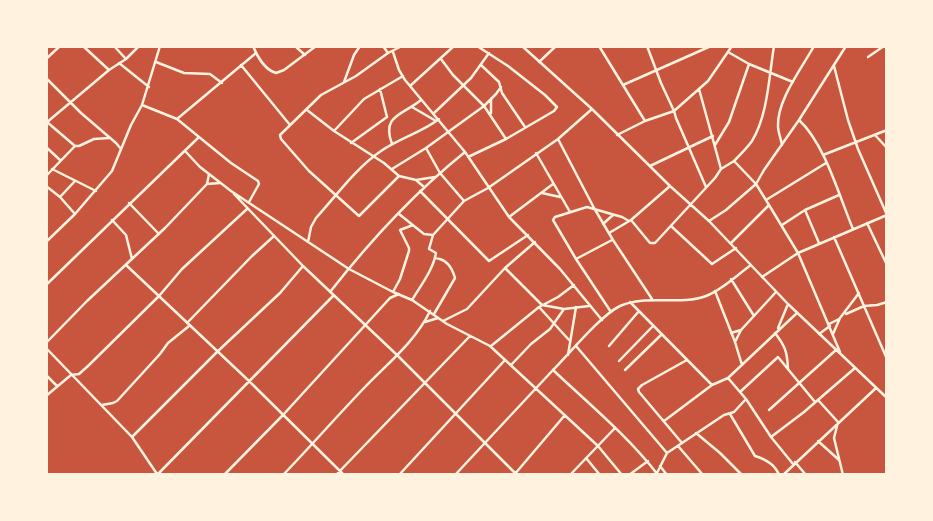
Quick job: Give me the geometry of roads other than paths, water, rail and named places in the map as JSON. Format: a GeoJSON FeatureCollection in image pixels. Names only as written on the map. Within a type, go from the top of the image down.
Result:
{"type":"FeatureCollection","features":[{"type":"Feature","properties":{"kind":"street"},"geometry":{"type":"LineString","coordinates":[[46,59],[60,46]]}},
{"type":"Feature","properties":{"kind":"street"},"geometry":{"type":"LineString","coordinates":[[83,46],[109,70]]}},
{"type":"Feature","properties":{"kind":"street"},"geometry":{"type":"LineString","coordinates":[[114,46],[126,59]]}},
{"type":"Feature","properties":{"kind":"street"},"geometry":{"type":"LineString","coordinates":[[75,146],[47,122],[109,70],[126,59],[139,46]]}},
{"type":"Feature","properties":{"kind":"street"},"geometry":{"type":"LineString","coordinates":[[46,242],[75,214],[112,170],[149,87],[160,46]]}},
{"type":"Feature","properties":{"kind":"street"},"geometry":{"type":"LineString","coordinates":[[253,46],[264,65],[276,73],[284,70],[316,46]]}},
{"type":"Feature","properties":{"kind":"street"},"geometry":{"type":"LineString","coordinates":[[295,46],[305,55]]}},
{"type":"Feature","properties":{"kind":"street"},"geometry":{"type":"LineString","coordinates":[[344,82],[354,55],[360,46]]}},
{"type":"Feature","properties":{"kind":"street"},"geometry":{"type":"LineString","coordinates":[[383,46],[388,53]]}},
{"type":"Feature","properties":{"kind":"street"},"geometry":{"type":"LineString","coordinates":[[399,176],[359,216],[309,171],[281,140],[280,135],[321,95],[402,46]]}},
{"type":"Feature","properties":{"kind":"street"},"geometry":{"type":"LineString","coordinates":[[410,86],[454,46]]}},
{"type":"Feature","properties":{"kind":"street"},"geometry":{"type":"LineString","coordinates":[[468,157],[506,140],[525,127],[554,112],[557,107],[508,66],[477,46]]}},
{"type":"Feature","properties":{"kind":"street"},"geometry":{"type":"LineString","coordinates":[[522,46],[592,109],[670,186],[709,221],[797,313],[887,398]]}},
{"type":"Feature","properties":{"kind":"street"},"geometry":{"type":"LineString","coordinates":[[539,62],[556,46]]}},
{"type":"Feature","properties":{"kind":"street"},"geometry":{"type":"LineString","coordinates":[[599,46],[645,121]]}},
{"type":"Feature","properties":{"kind":"street"},"geometry":{"type":"LineString","coordinates":[[647,46],[706,187]]}},
{"type":"Feature","properties":{"kind":"street"},"geometry":{"type":"LineString","coordinates":[[623,85],[710,46]]}},
{"type":"Feature","properties":{"kind":"street"},"geometry":{"type":"LineString","coordinates":[[617,134],[645,121],[674,111],[708,81],[732,46]]}},
{"type":"Feature","properties":{"kind":"street"},"geometry":{"type":"LineString","coordinates":[[610,312],[576,260],[553,220],[583,208],[594,208],[630,220],[652,244],[658,241],[722,169],[734,162],[750,144],[764,109],[774,46]]}},
{"type":"Feature","properties":{"kind":"street"},"geometry":{"type":"LineString","coordinates":[[782,146],[778,126],[779,113],[793,82],[814,46]]}},
{"type":"Feature","properties":{"kind":"street"},"geometry":{"type":"LineString","coordinates":[[709,221],[726,210],[756,184],[846,46]]}},
{"type":"Feature","properties":{"kind":"street"},"geometry":{"type":"LineString","coordinates":[[868,57],[884,46]]}},
{"type":"Feature","properties":{"kind":"street"},"geometry":{"type":"LineString","coordinates":[[393,52],[402,76],[465,152],[509,217],[535,242],[574,285],[602,320]]}},
{"type":"Feature","properties":{"kind":"street"},"geometry":{"type":"LineString","coordinates":[[728,52],[749,64],[793,82]]}},
{"type":"Feature","properties":{"kind":"street"},"geometry":{"type":"LineString","coordinates":[[177,119],[256,53]]}},
{"type":"Feature","properties":{"kind":"street"},"geometry":{"type":"LineString","coordinates":[[433,114],[463,86],[489,53]]}},
{"type":"Feature","properties":{"kind":"street"},"geometry":{"type":"LineString","coordinates":[[441,59],[463,86],[484,106],[506,140]]}},
{"type":"Feature","properties":{"kind":"street"},"geometry":{"type":"LineString","coordinates":[[156,62],[184,73],[210,74],[222,83]]}},
{"type":"Feature","properties":{"kind":"street"},"geometry":{"type":"LineString","coordinates":[[119,63],[149,87]]}},
{"type":"Feature","properties":{"kind":"street"},"geometry":{"type":"LineString","coordinates":[[716,145],[729,122],[749,64]]}},
{"type":"Feature","properties":{"kind":"street"},"geometry":{"type":"LineString","coordinates":[[242,65],[290,125]]}},
{"type":"Feature","properties":{"kind":"street"},"geometry":{"type":"LineString","coordinates":[[481,65],[494,77],[501,87],[502,93],[525,127]]}},
{"type":"Feature","properties":{"kind":"street"},"geometry":{"type":"LineString","coordinates":[[762,277],[798,253],[887,215],[856,143],[834,66]]}},
{"type":"Feature","properties":{"kind":"street"},"geometry":{"type":"LineString","coordinates":[[334,131],[364,98],[402,76]]}},
{"type":"Feature","properties":{"kind":"street"},"geometry":{"type":"LineString","coordinates":[[46,78],[121,149]]}},
{"type":"Feature","properties":{"kind":"street"},"geometry":{"type":"LineString","coordinates":[[392,169],[426,148],[484,106],[501,87]]}},
{"type":"Feature","properties":{"kind":"street"},"geometry":{"type":"LineString","coordinates":[[380,89],[390,121]]}},
{"type":"Feature","properties":{"kind":"street"},"geometry":{"type":"LineString","coordinates":[[699,90],[722,169]]}},
{"type":"Feature","properties":{"kind":"street"},"geometry":{"type":"LineString","coordinates":[[496,94],[502,93]]}},
{"type":"Feature","properties":{"kind":"street"},"geometry":{"type":"LineString","coordinates":[[490,114],[491,99]]}},
{"type":"Feature","properties":{"kind":"street"},"geometry":{"type":"LineString","coordinates":[[392,144],[388,127],[390,121],[421,100]]}},
{"type":"Feature","properties":{"kind":"street"},"geometry":{"type":"LineString","coordinates":[[142,105],[177,119],[231,163],[258,181],[259,184],[249,202]]}},
{"type":"Feature","properties":{"kind":"street"},"geometry":{"type":"LineString","coordinates":[[412,107],[438,120]]}},
{"type":"Feature","properties":{"kind":"street"},"geometry":{"type":"LineString","coordinates":[[412,300],[425,280],[435,258],[436,253],[429,249],[432,235],[446,218],[464,201],[488,188],[558,139],[592,109]]}},
{"type":"Feature","properties":{"kind":"street"},"geometry":{"type":"LineString","coordinates":[[307,110],[334,131],[392,169],[399,176],[416,180],[435,177]]}},
{"type":"Feature","properties":{"kind":"street"},"geometry":{"type":"LineString","coordinates":[[352,143],[387,116]]}},
{"type":"Feature","properties":{"kind":"street"},"geometry":{"type":"LineString","coordinates":[[308,242],[313,223],[335,196],[373,156],[438,120]]}},
{"type":"Feature","properties":{"kind":"street"},"geometry":{"type":"LineString","coordinates":[[799,120],[808,128],[823,155],[852,229]]}},
{"type":"Feature","properties":{"kind":"street"},"geometry":{"type":"LineString","coordinates":[[823,155],[887,130]]}},
{"type":"Feature","properties":{"kind":"street"},"geometry":{"type":"LineString","coordinates":[[875,135],[887,148]]}},
{"type":"Feature","properties":{"kind":"street"},"geometry":{"type":"LineString","coordinates":[[650,166],[713,136]]}},
{"type":"Feature","properties":{"kind":"street"},"geometry":{"type":"LineString","coordinates":[[46,176],[75,146],[109,138]]}},
{"type":"Feature","properties":{"kind":"street"},"geometry":{"type":"LineString","coordinates":[[46,285],[129,203],[199,138]]}},
{"type":"Feature","properties":{"kind":"street"},"geometry":{"type":"LineString","coordinates":[[558,139],[612,240],[652,299]]}},
{"type":"Feature","properties":{"kind":"street"},"geometry":{"type":"LineString","coordinates":[[116,143],[124,141]]}},
{"type":"Feature","properties":{"kind":"street"},"geometry":{"type":"LineString","coordinates":[[46,147],[60,160]]}},
{"type":"Feature","properties":{"kind":"street"},"geometry":{"type":"LineString","coordinates":[[426,148],[440,173],[464,201]]}},
{"type":"Feature","properties":{"kind":"street"},"geometry":{"type":"LineString","coordinates":[[186,152],[209,174],[231,191],[349,269],[392,292],[412,300],[443,321],[490,346],[598,446],[622,475]]}},
{"type":"Feature","properties":{"kind":"street"},"geometry":{"type":"LineString","coordinates":[[330,292],[420,191],[465,152]]}},
{"type":"Feature","properties":{"kind":"street"},"geometry":{"type":"LineString","coordinates":[[536,153],[570,212]]}},
{"type":"Feature","properties":{"kind":"street"},"geometry":{"type":"LineString","coordinates":[[734,162],[756,184],[798,253],[840,353]]}},
{"type":"Feature","properties":{"kind":"street"},"geometry":{"type":"LineString","coordinates":[[766,200],[826,162]]}},
{"type":"Feature","properties":{"kind":"street"},"geometry":{"type":"LineString","coordinates":[[52,169],[96,191]]}},
{"type":"Feature","properties":{"kind":"street"},"geometry":{"type":"LineString","coordinates":[[46,343],[87,301],[159,234],[207,184],[209,174]]}},
{"type":"Feature","properties":{"kind":"street"},"geometry":{"type":"LineString","coordinates":[[416,180],[424,187]]}},
{"type":"Feature","properties":{"kind":"street"},"geometry":{"type":"LineString","coordinates":[[60,197],[75,181]]}},
{"type":"Feature","properties":{"kind":"street"},"geometry":{"type":"LineString","coordinates":[[207,184],[221,183]]}},
{"type":"Feature","properties":{"kind":"street"},"geometry":{"type":"LineString","coordinates":[[509,217],[553,184]]}},
{"type":"Feature","properties":{"kind":"street"},"geometry":{"type":"LineString","coordinates":[[46,186],[60,197],[75,214]]}},
{"type":"Feature","properties":{"kind":"street"},"geometry":{"type":"LineString","coordinates":[[609,234],[630,220],[670,186]]}},
{"type":"Feature","properties":{"kind":"street"},"geometry":{"type":"LineString","coordinates":[[547,189],[556,190]]}},
{"type":"Feature","properties":{"kind":"street"},"geometry":{"type":"LineString","coordinates":[[231,191],[303,266],[516,474],[565,415]]}},
{"type":"Feature","properties":{"kind":"street"},"geometry":{"type":"LineString","coordinates":[[420,191],[489,261],[528,235]]}},
{"type":"Feature","properties":{"kind":"street"},"geometry":{"type":"LineString","coordinates":[[542,193],[561,198]]}},
{"type":"Feature","properties":{"kind":"street"},"geometry":{"type":"LineString","coordinates":[[782,225],[805,210],[839,195]]}},
{"type":"Feature","properties":{"kind":"street"},"geometry":{"type":"LineString","coordinates":[[129,203],[159,234]]}},
{"type":"Feature","properties":{"kind":"street"},"geometry":{"type":"LineString","coordinates":[[731,243],[769,205]]}},
{"type":"Feature","properties":{"kind":"street"},"geometry":{"type":"LineString","coordinates":[[77,381],[79,374],[159,296],[196,255],[247,209]]}},
{"type":"Feature","properties":{"kind":"street"},"geometry":{"type":"LineString","coordinates":[[805,210],[819,243]]}},
{"type":"Feature","properties":{"kind":"street"},"geometry":{"type":"LineString","coordinates":[[399,214],[424,234],[432,235]]}},
{"type":"Feature","properties":{"kind":"street"},"geometry":{"type":"LineString","coordinates":[[603,224],[613,215]]}},
{"type":"Feature","properties":{"kind":"street"},"geometry":{"type":"LineString","coordinates":[[112,220],[126,236],[132,259]]}},
{"type":"Feature","properties":{"kind":"street"},"geometry":{"type":"LineString","coordinates":[[867,223],[887,265]]}},
{"type":"Feature","properties":{"kind":"street"},"geometry":{"type":"LineString","coordinates":[[224,475],[283,415],[390,298],[400,279],[409,251],[400,230],[413,225]]}},
{"type":"Feature","properties":{"kind":"street"},"geometry":{"type":"LineString","coordinates":[[671,226],[712,264],[736,248]]}},
{"type":"Feature","properties":{"kind":"street"},"geometry":{"type":"LineString","coordinates":[[102,405],[113,404],[118,400],[160,354],[168,342],[189,324],[252,256],[274,236]]}},
{"type":"Feature","properties":{"kind":"street"},"geometry":{"type":"LineString","coordinates":[[834,237],[887,359]]}},
{"type":"Feature","properties":{"kind":"street"},"geometry":{"type":"LineString","coordinates":[[576,260],[612,240]]}},
{"type":"Feature","properties":{"kind":"street"},"geometry":{"type":"LineString","coordinates":[[443,321],[467,309],[505,268],[535,242]]}},
{"type":"Feature","properties":{"kind":"street"},"geometry":{"type":"LineString","coordinates":[[434,314],[455,278],[447,263],[435,258]]}},
{"type":"Feature","properties":{"kind":"street"},"geometry":{"type":"LineString","coordinates":[[126,265],[218,351],[344,475]]}},
{"type":"Feature","properties":{"kind":"street"},"geometry":{"type":"LineString","coordinates":[[455,475],[610,312],[630,302],[652,299],[692,299],[706,296],[750,265]]}},
{"type":"Feature","properties":{"kind":"street"},"geometry":{"type":"LineString","coordinates":[[132,438],[218,351],[280,293],[303,266]]}},
{"type":"Feature","properties":{"kind":"street"},"geometry":{"type":"LineString","coordinates":[[505,268],[570,340]]}},
{"type":"Feature","properties":{"kind":"street"},"geometry":{"type":"LineString","coordinates":[[731,279],[754,316]]}},
{"type":"Feature","properties":{"kind":"street"},"geometry":{"type":"LineString","coordinates":[[490,346],[541,306],[558,297],[574,285]]}},
{"type":"Feature","properties":{"kind":"street"},"geometry":{"type":"LineString","coordinates":[[715,291],[742,365]]}},
{"type":"Feature","properties":{"kind":"street"},"geometry":{"type":"LineString","coordinates":[[735,342],[741,330],[776,292]]}},
{"type":"Feature","properties":{"kind":"street"},"geometry":{"type":"LineString","coordinates":[[819,334],[844,314],[859,293]]}},
{"type":"Feature","properties":{"kind":"street"},"geometry":{"type":"LineString","coordinates":[[390,298],[400,294]]}},
{"type":"Feature","properties":{"kind":"street"},"geometry":{"type":"LineString","coordinates":[[46,348],[132,438],[157,475],[334,296]]}},
{"type":"Feature","properties":{"kind":"street"},"geometry":{"type":"LineString","coordinates":[[630,302],[712,385]]}},
{"type":"Feature","properties":{"kind":"street"},"geometry":{"type":"LineString","coordinates":[[844,314],[864,306],[887,302]]}},
{"type":"Feature","properties":{"kind":"street"},"geometry":{"type":"LineString","coordinates":[[778,330],[788,304]]}},
{"type":"Feature","properties":{"kind":"street"},"geometry":{"type":"LineString","coordinates":[[541,306],[564,309],[590,306]]}},
{"type":"Feature","properties":{"kind":"street"},"geometry":{"type":"LineString","coordinates":[[568,355],[576,307]]}},
{"type":"Feature","properties":{"kind":"street"},"geometry":{"type":"LineString","coordinates":[[511,365],[554,324],[564,309]]}},
{"type":"Feature","properties":{"kind":"street"},"geometry":{"type":"LineString","coordinates":[[609,346],[639,311]]}},
{"type":"Feature","properties":{"kind":"street"},"geometry":{"type":"LineString","coordinates":[[283,475],[397,356],[425,322],[430,312]]}},
{"type":"Feature","properties":{"kind":"street"},"geometry":{"type":"LineString","coordinates":[[664,421],[712,385],[728,378],[797,313]]}},
{"type":"Feature","properties":{"kind":"street"},"geometry":{"type":"LineString","coordinates":[[425,322],[439,318]]}},
{"type":"Feature","properties":{"kind":"street"},"geometry":{"type":"LineString","coordinates":[[833,334],[840,318]]}},
{"type":"Feature","properties":{"kind":"street"},"geometry":{"type":"LineString","coordinates":[[618,361],[653,326]]}},
{"type":"Feature","properties":{"kind":"street"},"geometry":{"type":"LineString","coordinates":[[731,333],[741,330]]}},
{"type":"Feature","properties":{"kind":"street"},"geometry":{"type":"LineString","coordinates":[[775,333],[785,346],[788,369]]}},
{"type":"Feature","properties":{"kind":"street"},"geometry":{"type":"LineString","coordinates":[[336,475],[471,335]]}},
{"type":"Feature","properties":{"kind":"street"},"geometry":{"type":"LineString","coordinates":[[625,370],[661,335]]}},
{"type":"Feature","properties":{"kind":"street"},"geometry":{"type":"LineString","coordinates":[[576,346],[666,454]]}},
{"type":"Feature","properties":{"kind":"street"},"geometry":{"type":"LineString","coordinates":[[769,410],[836,350]]}},
{"type":"Feature","properties":{"kind":"street"},"geometry":{"type":"LineString","coordinates":[[740,392],[778,358],[799,383],[838,422]]}},
{"type":"Feature","properties":{"kind":"street"},"geometry":{"type":"LineString","coordinates":[[399,475],[505,360]]}},
{"type":"Feature","properties":{"kind":"street"},"geometry":{"type":"LineString","coordinates":[[687,360],[638,389],[703,475]]}},
{"type":"Feature","properties":{"kind":"street"},"geometry":{"type":"LineString","coordinates":[[771,437],[855,368]]}},
{"type":"Feature","properties":{"kind":"street"},"geometry":{"type":"LineString","coordinates":[[553,370],[615,428],[648,461],[657,474]]}},
{"type":"Feature","properties":{"kind":"street"},"geometry":{"type":"LineString","coordinates":[[46,396],[71,375],[79,374]]}},
{"type":"Feature","properties":{"kind":"street"},"geometry":{"type":"LineString","coordinates":[[46,375],[57,386]]}},
{"type":"Feature","properties":{"kind":"street"},"geometry":{"type":"LineString","coordinates":[[728,378],[746,399],[771,437],[806,475]]}},
{"type":"Feature","properties":{"kind":"street"},"geometry":{"type":"LineString","coordinates":[[730,414],[755,456],[766,458],[781,475],[876,388]]}},
{"type":"Feature","properties":{"kind":"street"},"geometry":{"type":"LineString","coordinates":[[657,474],[666,454],[724,415],[734,412],[746,399]]}},
{"type":"Feature","properties":{"kind":"street"},"geometry":{"type":"LineString","coordinates":[[838,422],[834,438],[842,470],[841,475]]}},
{"type":"Feature","properties":{"kind":"street"},"geometry":{"type":"LineString","coordinates":[[570,475],[574,473],[615,428]]}},
{"type":"Feature","properties":{"kind":"street"},"geometry":{"type":"LineString","coordinates":[[696,433],[742,475]]}},
{"type":"Feature","properties":{"kind":"street"},"geometry":{"type":"LineString","coordinates":[[818,440],[840,460]]}},
{"type":"Feature","properties":{"kind":"street"},"geometry":{"type":"LineString","coordinates":[[586,458],[600,475]]}},
{"type":"Feature","properties":{"kind":"street"},"geometry":{"type":"LineString","coordinates":[[629,475],[648,461]]}},
{"type":"Feature","properties":{"kind":"street"},"geometry":{"type":"LineString","coordinates":[[660,466],[667,475]]}}]}
